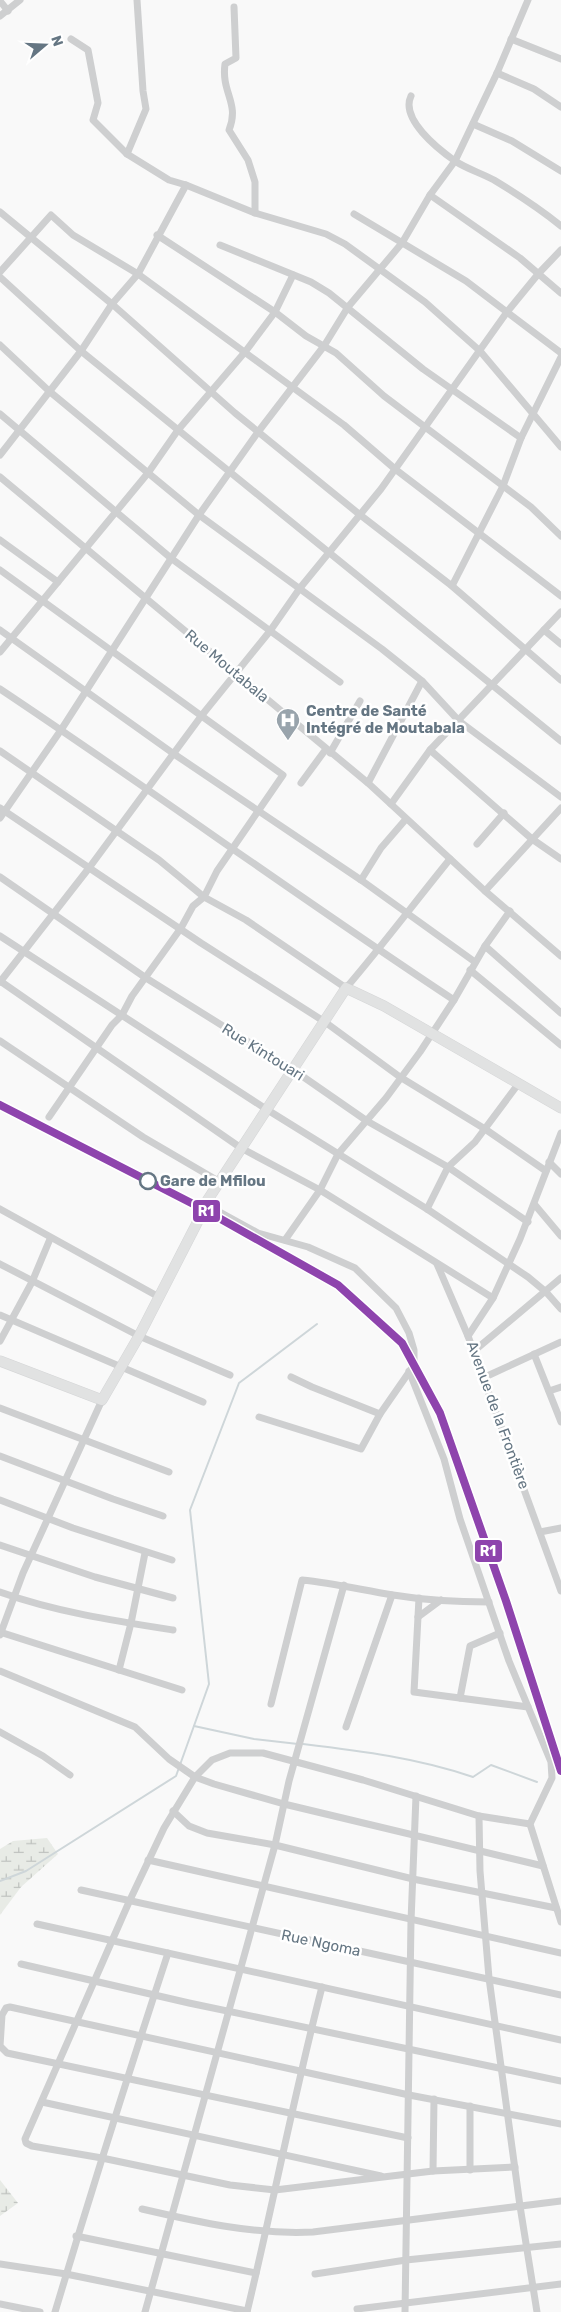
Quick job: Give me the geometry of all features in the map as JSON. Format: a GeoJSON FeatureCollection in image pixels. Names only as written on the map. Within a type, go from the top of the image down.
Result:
{"type":"FeatureCollection","features":[{"type":"Feature","properties":{"kind":"street"},"geometry":{"type":"LineString","coordinates":[[0,16],[20,0]]}},
{"type":"Feature","properties":{"kind":"street"},"geometry":{"type":"LineString","coordinates":[[127,154],[146,110],[137,0]]}},
{"type":"Feature","properties":{"kind":"street"},"geometry":{"type":"LineString","coordinates":[[0,818],[3,810],[32,773],[61,730],[199,515],[258,432],[324,346],[348,307],[378,268],[402,243],[430,195],[455,161],[497,73],[528,0]]}},
{"type":"Feature","properties":{"kind":"street"},"geometry":{"type":"LineString","coordinates":[[0,1],[8,11]]}},
{"type":"Feature","properties":{"kind":"street"},"geometry":{"type":"LineString","coordinates":[[234,7],[236,58],[225,64],[223,78],[234,112],[229,130],[248,160],[255,182],[255,213]]}},
{"type":"Feature","properties":{"kind":"street"},"geometry":{"type":"LineString","coordinates":[[71,39],[88,50],[98,103],[93,120],[127,154],[169,180],[186,184],[255,213],[326,234],[345,244],[425,302],[480,351],[561,447]]}},
{"type":"Feature","properties":{"kind":"street"},"geometry":{"type":"LineString","coordinates":[[511,39],[561,59]]}},
{"type":"Feature","properties":{"kind":"street"},"geometry":{"type":"LineString","coordinates":[[497,73],[534,89],[561,107]]}},
{"type":"Feature","properties":{"kind":"street"},"geometry":{"type":"LineString","coordinates":[[411,96],[408,110],[416,126],[455,161],[493,180],[532,204],[561,226]]}},
{"type":"Feature","properties":{"kind":"street"},"geometry":{"type":"LineString","coordinates":[[473,124],[512,141],[561,171]]}},
{"type":"Feature","properties":{"kind":"street"},"geometry":{"type":"LineString","coordinates":[[0,455],[81,352],[112,304],[138,274],[157,235],[186,184]]}},
{"type":"Feature","properties":{"kind":"street"},"geometry":{"type":"LineString","coordinates":[[430,195],[538,273],[561,293]]}},
{"type":"Feature","properties":{"kind":"street"},"geometry":{"type":"LineString","coordinates":[[0,212],[112,304],[210,392],[359,514],[452,586],[561,680]]}},
{"type":"Feature","properties":{"kind":"street"},"geometry":{"type":"LineString","coordinates":[[354,214],[466,281],[561,353]]}},
{"type":"Feature","properties":{"kind":"street"},"geometry":{"type":"LineString","coordinates":[[0,272],[51,215],[73,235],[138,274],[344,425],[396,469],[561,596]]}},
{"type":"Feature","properties":{"kind":"street"},"geometry":{"type":"LineString","coordinates":[[157,235],[275,312],[306,336],[336,353],[384,396],[531,507],[561,536]]}},
{"type":"Feature","properties":{"kind":"street"},"geometry":{"type":"LineString","coordinates":[[220,245],[312,282],[348,307],[423,369],[521,438]]}},
{"type":"Feature","properties":{"kind":"street"},"geometry":{"type":"LineString","coordinates":[[493,1298],[320,1190],[241,1148],[98,1047],[0,981],[24,953],[52,914],[118,831],[202,716],[270,631],[300,588],[396,469],[424,426],[507,312],[538,273],[561,250]]}},
{"type":"Feature","properties":{"kind":"street"},"geometry":{"type":"LineString","coordinates":[[0,652],[148,473],[178,430],[245,352],[275,312],[294,275]]}},
{"type":"Feature","properties":{"kind":"street"},"geometry":{"type":"LineString","coordinates":[[0,278],[81,352],[561,741]]}},
{"type":"Feature","properties":{"kind":"street"},"geometry":{"type":"LineString","coordinates":[[0,345],[49,391],[199,515],[300,588],[422,681],[459,721],[561,797]]}},
{"type":"Feature","properties":{"kind":"street"},"geometry":{"type":"LineString","coordinates":[[452,586],[503,486],[521,438],[561,357]]}},
{"type":"Feature","properties":{"kind":"street"},"geometry":{"type":"LineString","coordinates":[[0,414],[172,559],[340,682]]}},
{"type":"Feature","properties":{"kind":"street","name":"Rue Moutabala"},"geometry":{"type":"LineString","coordinates":[[0,477],[368,783],[485,890],[561,956]]}},
{"type":"Feature","properties":{"kind":"street"},"geometry":{"type":"LineString","coordinates":[[0,540],[58,582]]}},
{"type":"Feature","properties":{"kind":"street"},"geometry":{"type":"LineString","coordinates":[[0,570],[283,776],[217,871],[204,896],[193,906],[181,928],[132,996],[122,1015],[112,1025],[49,1117]]}},
{"type":"Feature","properties":{"kind":"street"},"geometry":{"type":"LineString","coordinates":[[391,804],[430,750],[561,612]]}},
{"type":"Feature","properties":{"kind":"street"},"geometry":{"type":"LineString","coordinates":[[0,630],[86,689],[174,754],[361,880],[475,962]]}},
{"type":"Feature","properties":{"kind":"street"},"geometry":{"type":"LineString","coordinates":[[544,630],[561,644]]}},
{"type":"Feature","properties":{"kind":"street"},"geometry":{"type":"LineString","coordinates":[[368,783],[422,681]]}},
{"type":"Feature","properties":{"kind":"street"},"geometry":{"type":"LineString","coordinates":[[0,689],[454,1000]]}},
{"type":"Feature","properties":{"kind":"street"},"geometry":{"type":"LineString","coordinates":[[301,784],[328,751],[360,701]]}},
{"type":"Feature","properties":{"kind":"street"},"geometry":{"type":"LineString","coordinates":[[0,750],[159,860],[204,896],[246,920],[346,988],[384,1006],[561,1108]]}},
{"type":"Feature","properties":{"kind":"street"},"geometry":{"type":"LineString","coordinates":[[430,750],[532,838],[561,859]]}},
{"type":"Feature","properties":{"kind":"street"},"geometry":{"type":"LineString","coordinates":[[485,890],[561,808]]}},
{"type":"Feature","properties":{"kind":"street"},"geometry":{"type":"LineString","coordinates":[[3,810],[325,1022],[400,1077],[485,1129],[546,1171]]}},
{"type":"Feature","properties":{"kind":"street"},"geometry":{"type":"LineString","coordinates":[[477,844],[504,813]]}},
{"type":"Feature","properties":{"kind":"street"},"geometry":{"type":"LineString","coordinates":[[361,880],[381,848],[406,819]]}},
{"type":"Feature","properties":{"kind":"street"},"geometry":{"type":"LineString","coordinates":[[182,1690],[0,1633],[13,1596],[102,1400],[139,1336],[205,1204],[346,988],[379,950],[406,912],[450,858]]}},
{"type":"Feature","properties":{"kind":"street","name":"Rue Kintouari"},"geometry":{"type":"LineString","coordinates":[[0,877],[146,978],[292,1069],[367,1121],[448,1168],[528,1222]]}},
{"type":"Feature","properties":{"kind":"street"},"geometry":{"type":"LineString","coordinates":[[285,1240],[320,1190],[338,1154],[367,1121],[432,1034],[485,946],[510,911]]}},
{"type":"Feature","properties":{"kind":"street"},"geometry":{"type":"LineString","coordinates":[[0,936],[266,1109],[426,1209],[546,1292],[561,1309]]}},
{"type":"Feature","properties":{"kind":"street"},"geometry":{"type":"LineString","coordinates":[[485,946],[561,1013]]}},
{"type":"Feature","properties":{"kind":"street"},"geometry":{"type":"LineString","coordinates":[[470,970],[561,1045]]}},
{"type":"Feature","properties":{"kind":"street"},"geometry":{"type":"LineString","coordinates":[[0,1041],[143,1138],[220,1182]]}},
{"type":"Feature","properties":{"kind":"street"},"geometry":{"type":"LineString","coordinates":[[426,1209],[448,1168],[485,1129],[519,1083]]}},
{"type":"Feature","properties":{"kind":"street","name":"Avenue de la Frontière"},"geometry":{"type":"LineString","coordinates":[[561,1133],[528,1222],[493,1298],[468,1336],[485,1377],[561,1591]]}},
{"type":"Feature","properties":{"kind":"street"},"geometry":{"type":"LineString","coordinates":[[549,1162],[561,1174]]}},
{"type":"Feature","properties":{"kind":"street"},"geometry":{"type":"LineString","coordinates":[[205,1204],[258,1232],[339,1259],[355,1268],[396,1308],[409,1333],[414,1350],[414,1365],[380,1414],[361,1449],[282,1426],[259,1417]]}},
{"type":"Feature","properties":{"kind":"street"},"geometry":{"type":"LineString","coordinates":[[534,1206],[561,1236]]}},
{"type":"Feature","properties":{"kind":"street"},"geometry":{"type":"LineString","coordinates":[[0,1209],[50,1239],[159,1297]]}},
{"type":"Feature","properties":{"kind":"street"},"geometry":{"type":"LineString","coordinates":[[0,1341],[32,1282],[50,1239]]}},
{"type":"Feature","properties":{"kind":"street"},"geometry":{"type":"LineString","coordinates":[[0,1264],[139,1336],[230,1375]]}},
{"type":"Feature","properties":{"kind":"street"},"geometry":{"type":"LineString","coordinates":[[436,1264],[468,1336]]}},
{"type":"Feature","properties":{"kind":"street"},"geometry":{"type":"LineString","coordinates":[[474,1351],[561,1278]]}},
{"type":"Feature","properties":{"kind":"street"},"geometry":{"type":"LineString","coordinates":[[0,1315],[203,1402],[195,1401]]}},
{"type":"Feature","properties":{"kind":"street"},"geometry":{"type":"LineString","coordinates":[[485,1377],[561,1342]]}},
{"type":"Feature","properties":{"kind":"street"},"geometry":{"type":"LineString","coordinates":[[534,1354],[561,1422]]}},
{"type":"Feature","properties":{"kind":"street"},"geometry":{"type":"LineString","coordinates":[[0,1361],[102,1400]]}},
{"type":"Feature","properties":{"kind":"street"},"geometry":{"type":"LineString","coordinates":[[409,1371],[444,1459],[460,1519],[489,1602],[528,1707],[551,1762],[553,1772],[550,1783],[530,1824],[561,1922]]}},
{"type":"Feature","properties":{"kind":"street"},"geometry":{"type":"LineString","coordinates":[[291,1377],[380,1414]]}},
{"type":"Feature","properties":{"kind":"street"},"geometry":{"type":"LineString","coordinates":[[549,1391],[561,1387]]}},
{"type":"Feature","properties":{"kind":"street"},"geometry":{"type":"LineString","coordinates":[[0,1408],[169,1472]]}},
{"type":"Feature","properties":{"kind":"street"},"geometry":{"type":"LineString","coordinates":[[0,1456],[163,1516]]}},
{"type":"Feature","properties":{"kind":"street"},"geometry":{"type":"LineString","coordinates":[[0,1500],[146,1553],[172,1560]]}},
{"type":"Feature","properties":{"kind":"street"},"geometry":{"type":"LineString","coordinates":[[540,1532],[561,1528]]}},
{"type":"Feature","properties":{"kind":"street"},"geometry":{"type":"LineString","coordinates":[[0,1545],[138,1590],[173,1598]]}},
{"type":"Feature","properties":{"kind":"street"},"geometry":{"type":"LineString","coordinates":[[119,1670],[146,1553]]}},
{"type":"Feature","properties":{"kind":"street"},"geometry":{"type":"LineString","coordinates":[[271,1704],[302,1580],[344,1585],[392,1595],[489,1602]]}},
{"type":"Feature","properties":{"kind":"street"},"geometry":{"type":"LineString","coordinates":[[145,2312],[275,1845],[295,1761],[344,1585]]}},
{"type":"Feature","properties":{"kind":"street"},"geometry":{"type":"LineString","coordinates":[[0,1592],[56,1608],[173,1630]]}},
{"type":"Feature","properties":{"kind":"street"},"geometry":{"type":"LineString","coordinates":[[346,1727],[392,1595]]}},
{"type":"Feature","properties":{"kind":"street"},"geometry":{"type":"LineString","coordinates":[[419,1598],[414,1692],[528,1707]]}},
{"type":"Feature","properties":{"kind":"street"},"geometry":{"type":"LineString","coordinates":[[418,1617],[441,1600]]}},
{"type":"Feature","properties":{"kind":"street"},"geometry":{"type":"LineString","coordinates":[[460,1698],[470,1646],[500,1632]]}},
{"type":"Feature","properties":{"kind":"street"},"geometry":{"type":"LineString","coordinates":[[0,1671],[134,1727],[170,1759],[195,1777],[284,1804],[542,1866]]}},
{"type":"Feature","properties":{"kind":"street"},"geometry":{"type":"LineString","coordinates":[[0,1732],[43,1756],[70,1776]]}},
{"type":"Feature","properties":{"kind":"street"},"geometry":{"type":"LineString","coordinates":[[515,2167],[433,2171],[384,2176],[341,2184],[275,2190],[230,2185],[165,2173],[102,2158],[32,2146],[26,2143],[25,2139],[148,1860],[173,1811],[195,1777],[212,1760],[230,1753],[263,1753],[416,1796],[479,1816],[530,1824]]}},
{"type":"Feature","properties":{"kind":"street"},"geometry":{"type":"LineString","coordinates":[[553,1772],[561,1777]]}},
{"type":"Feature","properties":{"kind":"street"},"geometry":{"type":"LineString","coordinates":[[405,2308],[412,1963],[411,1921],[416,1836],[416,1796]]}},
{"type":"Feature","properties":{"kind":"street"},"geometry":{"type":"LineString","coordinates":[[173,1811],[190,1826],[207,1833],[275,1845],[413,1879],[556,1908]]}},
{"type":"Feature","properties":{"kind":"street"},"geometry":{"type":"LineString","coordinates":[[479,1816],[479,1851],[489,1978],[520,2206],[537,2312]]}},
{"type":"Feature","properties":{"kind":"street"},"geometry":{"type":"LineString","coordinates":[[148,1860],[486,1938],[561,1953]]}},
{"type":"Feature","properties":{"kind":"street","name":"Rue Ngoma"},"geometry":{"type":"LineString","coordinates":[[81,1890],[129,1902],[489,1978],[561,1996]]}},
{"type":"Feature","properties":{"kind":"street"},"geometry":{"type":"LineString","coordinates":[[37,1924],[561,2040]]}},
{"type":"Feature","properties":{"kind":"street"},"geometry":{"type":"LineString","coordinates":[[55,2312],[76,2236],[168,1953]]}},
{"type":"Feature","properties":{"kind":"street"},"geometry":{"type":"LineString","coordinates":[[21,1964],[310,2029],[561,2081]]}},
{"type":"Feature","properties":{"kind":"street"},"geometry":{"type":"LineString","coordinates":[[0,2264],[66,2274],[247,2312],[284,2153],[310,2029],[322,1987]]}},
{"type":"Feature","properties":{"kind":"street"},"geometry":{"type":"LineString","coordinates":[[408,2138],[59,2064],[3,2050],[0,2046],[3,2010],[10,2007],[142,2037],[217,2051],[409,2095],[508,2112],[561,2124]]}},
{"type":"Feature","properties":{"kind":"street"},"geometry":{"type":"LineString","coordinates":[[433,2171],[434,2099]]}},
{"type":"Feature","properties":{"kind":"street"},"geometry":{"type":"LineString","coordinates":[[42,2102],[384,2176]]}},
{"type":"Feature","properties":{"kind":"street"},"geometry":{"type":"LineString","coordinates":[[470,2106],[470,2170]]}},
{"type":"Feature","properties":{"kind":"street"},"geometry":{"type":"LineString","coordinates":[[142,2209],[265,2233],[313,2232],[561,2201]]}},
{"type":"Feature","properties":{"kind":"street"},"geometry":{"type":"LineString","coordinates":[[76,2236],[256,2273]]}},
{"type":"Feature","properties":{"kind":"street"},"geometry":{"type":"LineString","coordinates":[[315,2274],[406,2260],[561,2244]]}},
{"type":"Feature","properties":{"kind":"street"},"geometry":{"type":"LineString","coordinates":[[357,2309],[405,2308],[561,2284]]}},
{"type":"Feature","properties":{"kind":"street"},"geometry":{"type":"LineString","coordinates":[[0,2304],[40,2312]]}},
{"type":"Feature","properties":{"kind":"green space"},"geometry":{"type":"Polygon","coordinates":[[[47,1838],[58,1854],[21,1887],[0,1915],[0,1849],[13,1841],[47,1838]]]}},
{"type":"Feature","properties":{"kind":"green space"},"geometry":{"type":"Polygon","coordinates":[[[0,2180],[18,2203],[0,2216],[0,2180]]]}},
{"type":"Feature","properties":{"kind":"waterway"},"geometry":{"type":"LineString","coordinates":[[0,1881],[26,1871],[176,1776],[209,1684],[190,1510],[239,1383],[317,1324]]}},
{"type":"Feature","properties":{"kind":"waterway"},"geometry":{"type":"LineString","coordinates":[[194,1726],[254,1739],[298,1744]]}},
{"type":"Feature","properties":{"kind":"waterway"},"geometry":{"type":"LineString","coordinates":[[303,1744],[410,1760],[473,1777],[491,1765],[537,1782]]}},
{"type":"Feature","properties":{"kind":"transit line","name":"R1"},"geometry":{"type":"LineString","coordinates":[[0,1105],[203,1209],[338,1285],[402,1343],[440,1413],[506,1601],[561,1771]]}},
{"type":"Feature","properties":{"kind":"place","name":"Centre de Santé Intégré de Moutabala"},"geometry":{"type":"Point","coordinates":[288,741]}},
{"type":"Feature","properties":{"kind":"place","name":"Gare de Mfilou"},"geometry":{"type":"Point","coordinates":[148,1181]}}]}
